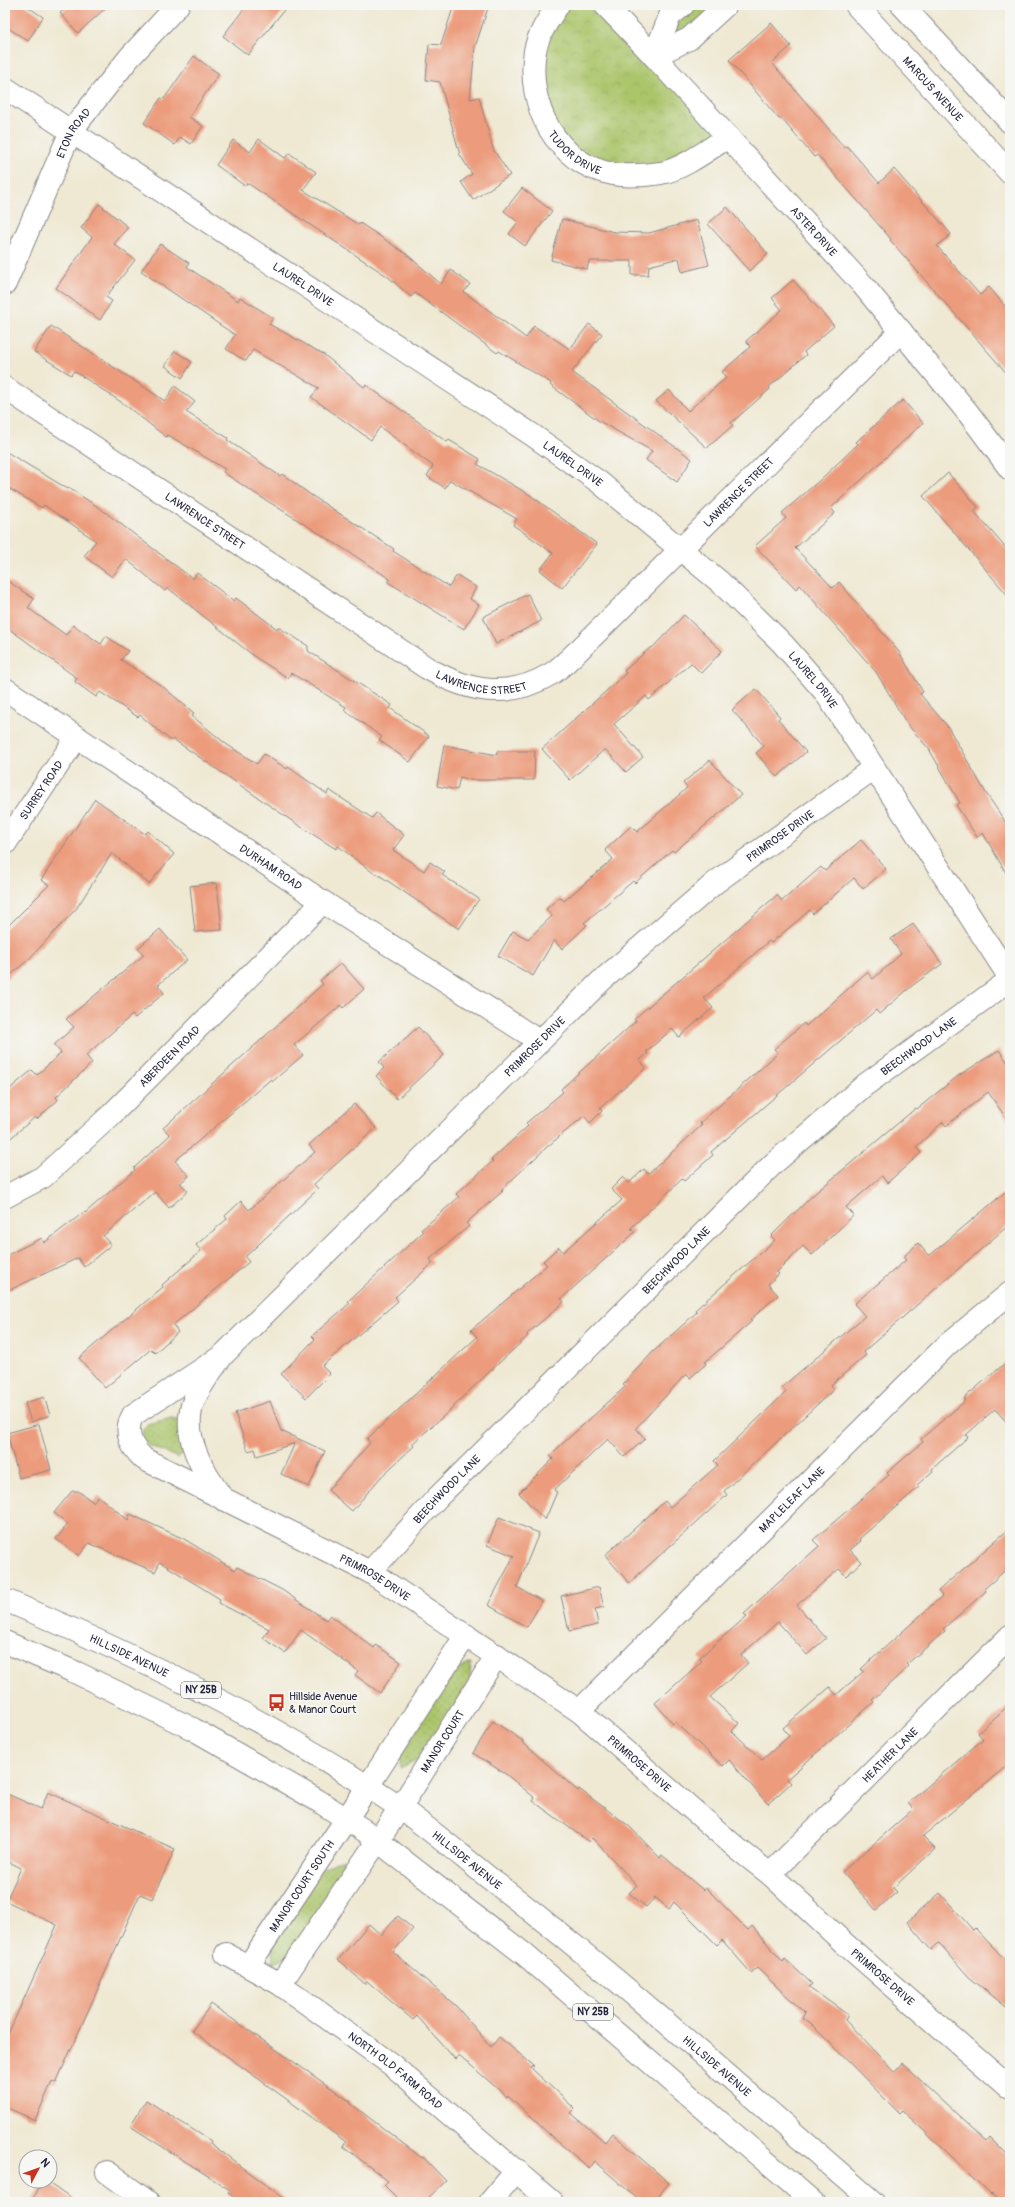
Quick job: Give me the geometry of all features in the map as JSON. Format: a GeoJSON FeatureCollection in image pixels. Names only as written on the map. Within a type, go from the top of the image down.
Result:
{"type":"FeatureCollection","features":[{"type":"Feature","properties":{"kind":"street","name":"ETON ROAD"},"geometry":{"type":"LineString","coordinates":[[5,284],[71,131],[129,58],[178,5]]}},
{"type":"Feature","properties":{"kind":"street","name":"TUDOR DRIVE"},"geometry":{"type":"LineString","coordinates":[[558,5],[545,25],[536,49],[533,70],[536,100],[547,128],[562,146],[581,162],[612,174],[636,176],[663,172],[676,168],[728,137]]}},
{"type":"Feature","properties":{"kind":"street","name":"ASTER DRIVE"},"geometry":{"type":"LineString","coordinates":[[605,5],[654,56],[862,284],[969,414],[1010,469]]}},
{"type":"Feature","properties":{"kind":"street"},"geometry":{"type":"LineString","coordinates":[[654,56],[670,16],[683,5]]}},
{"type":"Feature","properties":{"kind":"street"},"geometry":{"type":"LineString","coordinates":[[654,56],[689,39],[726,5]]}},
{"type":"Feature","properties":{"kind":"street","name":"MARCUS AVENUE"},"geometry":{"type":"LineString","coordinates":[[856,5],[1010,173]]}},
{"type":"Feature","properties":{"kind":"street"},"geometry":{"type":"LineString","coordinates":[[902,5],[1010,122]]}},
{"type":"Feature","properties":{"kind":"street","name":"LAUREL DRIVE"},"geometry":{"type":"LineString","coordinates":[[5,88],[531,434],[599,482],[720,582],[783,644],[825,692],[1010,979]]}},
{"type":"Feature","properties":{"kind":"street","name":"LAWRENCE STREET"},"geometry":{"type":"LineString","coordinates":[[5,388],[427,668],[445,678],[474,689],[497,691],[522,688],[552,674],[579,650],[901,331]]}},
{"type":"Feature","properties":{"kind":"street","name":"DURHAM ROAD"},"geometry":{"type":"LineString","coordinates":[[5,689],[323,902],[539,1041]]}},
{"type":"Feature","properties":{"kind":"street","name":"SURREY ROAD"},"geometry":{"type":"LineString","coordinates":[[5,844],[77,737]]}},
{"type":"Feature","properties":{"kind":"street","name":"PRIMROSE DRIVE"},"geometry":{"type":"LineString","coordinates":[[225,1502],[204,1472],[197,1458],[189,1419],[194,1401],[200,1389],[222,1356],[601,981],[716,882],[874,768]]}},
{"type":"Feature","properties":{"kind":"street","name":"ABERDEEN ROAD"},"geometry":{"type":"LineString","coordinates":[[5,1198],[43,1177],[111,1115],[323,902]]}},
{"type":"Feature","properties":{"kind":"street","name":"BEECHWOOD LANE"},"geometry":{"type":"LineString","coordinates":[[370,1572],[437,1498],[774,1164],[865,1085],[1010,979]]}},
{"type":"Feature","properties":{"kind":"street","name":"MAPLELEAF LANE"},"geometry":{"type":"LineString","coordinates":[[578,1711],[948,1344],[1010,1292]]}},
{"type":"Feature","properties":{"kind":"street","name":"PRIMROSE DRIVE"},"geometry":{"type":"LineString","coordinates":[[222,1356],[142,1408],[128,1423],[128,1432],[134,1450],[144,1460],[225,1502],[370,1572],[497,1655],[578,1711],[770,1874],[846,1944],[1010,2088]]}},
{"type":"Feature","properties":{"kind":"street","name":"HILLSIDE AVENUE"},"geometry":{"type":"LineString","coordinates":[[5,1600],[93,1637],[211,1695],[368,1787],[400,1808],[548,1924],[873,2202]]}},
{"type":"Feature","properties":{"kind":"street"},"geometry":{"type":"LineString","coordinates":[[351,1813],[466,1635]]}},
{"type":"Feature","properties":{"kind":"street","name":"HEATHER LANE"},"geometry":{"type":"LineString","coordinates":[[770,1874],[1010,1636]]}},
{"type":"Feature","properties":{"kind":"street","name":"NY 25B"},"geometry":{"type":"LineString","coordinates":[[5,1642],[77,1673],[193,1729],[351,1813],[382,1834],[813,2202]]}},
{"type":"Feature","properties":{"kind":"street","name":"MANOR COURT"},"geometry":{"type":"LineString","coordinates":[[382,1834],[497,1655]]}},
{"type":"Feature","properties":{"kind":"street","name":"MANOR COURT SOUTH"},"geometry":{"type":"LineString","coordinates":[[249,1965],[351,1813]]}},
{"type":"Feature","properties":{"kind":"street"},"geometry":{"type":"LineString","coordinates":[[280,1984],[382,1834]]}},
{"type":"Feature","properties":{"kind":"street","name":"NORTH OLD FARM ROAD"},"geometry":{"type":"LineString","coordinates":[[226,1954],[249,1965],[280,1984],[392,2065],[517,2170],[552,2202]]}},
{"type":"Feature","properties":{"kind":"street"},"geometry":{"type":"LineString","coordinates":[[490,2202],[517,2170]]}},
{"type":"Feature","properties":{"kind":"street"},"geometry":{"type":"LineString","coordinates":[[107,2172],[138,2199]]}},
{"type":"Feature","properties":{"kind":"green space"},"geometry":{"type":"Polygon","coordinates":[[[558,5],[605,5],[728,137],[636,176],[562,146],[533,70],[558,5]]]}},
{"type":"Feature","properties":{"kind":"green space"},"geometry":{"type":"Polygon","coordinates":[[[683,5],[726,5],[654,56],[683,5]]]}},
{"type":"Feature","properties":{"kind":"green space"},"geometry":{"type":"Polygon","coordinates":[[[171,1418],[177,1419],[180,1423],[185,1451],[178,1458],[148,1445],[142,1437],[143,1430],[147,1424],[171,1418]]]}},
{"type":"Feature","properties":{"kind":"green space"},"geometry":{"type":"Polygon","coordinates":[[[471,1663],[469,1690],[424,1757],[400,1769],[402,1742],[446,1675],[471,1663]]]}},
{"type":"Feature","properties":{"kind":"green space"},"geometry":{"type":"Polygon","coordinates":[[[343,1859],[341,1886],[295,1953],[272,1964],[274,1937],[318,1870],[343,1859]]]}},
{"type":"Feature","properties":{"kind":"building"},"geometry":{"type":"Polygon","coordinates":[[[5,5],[25,5],[43,17],[28,41],[5,26],[5,5]]]}},
{"type":"Feature","properties":{"kind":"building"},"geometry":{"type":"Polygon","coordinates":[[[70,5],[109,5],[78,33],[60,13],[70,5]]]}},
{"type":"Feature","properties":{"kind":"building"},"geometry":{"type":"Polygon","coordinates":[[[247,5],[288,5],[248,55],[223,36],[247,5]]]}},
{"type":"Feature","properties":{"kind":"building"},"geometry":{"type":"Polygon","coordinates":[[[454,5],[489,5],[475,47],[470,99],[479,97],[493,149],[510,175],[473,200],[461,182],[472,174],[460,155],[440,82],[426,80],[429,44],[441,45],[454,5]]]}},
{"type":"Feature","properties":{"kind":"building"},"geometry":{"type":"Polygon","coordinates":[[[771,23],[791,46],[772,63],[845,148],[847,146],[879,183],[894,169],[951,234],[937,246],[980,295],[989,287],[1010,312],[1010,377],[850,192],[817,155],[814,157],[781,118],[779,119],[729,60],[771,23]]]}},
{"type":"Feature","properties":{"kind":"building"},"geometry":{"type":"Polygon","coordinates":[[[194,56],[219,74],[189,117],[203,126],[191,144],[180,137],[175,145],[144,123],[161,98],[164,99],[194,56]]]}},
{"type":"Feature","properties":{"kind":"building"},"geometry":{"type":"Polygon","coordinates":[[[259,139],[285,158],[289,153],[316,172],[303,190],[359,225],[360,223],[405,253],[441,284],[451,270],[470,284],[464,292],[526,338],[534,326],[570,349],[589,324],[602,334],[572,372],[692,459],[677,482],[646,460],[652,451],[599,421],[550,385],[551,383],[499,351],[497,353],[415,293],[411,297],[387,276],[247,183],[245,186],[216,165],[233,140],[250,152],[259,139]]]}},
{"type":"Feature","properties":{"kind":"building"},"geometry":{"type":"Polygon","coordinates":[[[522,188],[552,211],[525,246],[509,234],[518,222],[504,211],[522,188]]]}},
{"type":"Feature","properties":{"kind":"building"},"geometry":{"type":"Polygon","coordinates":[[[99,204],[128,227],[114,244],[135,260],[106,297],[112,301],[100,320],[56,288],[92,237],[81,228],[99,204]]]}},
{"type":"Feature","properties":{"kind":"building"},"geometry":{"type":"Polygon","coordinates":[[[727,207],[768,254],[749,271],[708,224],[727,207]]]}},
{"type":"Feature","properties":{"kind":"building"},"geometry":{"type":"Polygon","coordinates":[[[562,219],[614,232],[649,233],[697,220],[709,265],[682,272],[679,258],[649,266],[648,275],[632,275],[632,261],[589,261],[587,269],[551,260],[562,219]]]}},
{"type":"Feature","properties":{"kind":"building"},"geometry":{"type":"Polygon","coordinates":[[[160,244],[189,263],[187,267],[238,301],[240,297],[273,318],[269,324],[323,354],[364,387],[366,385],[447,442],[449,440],[480,459],[477,464],[530,495],[597,544],[562,588],[540,570],[553,553],[513,525],[517,519],[450,480],[445,488],[427,476],[433,466],[380,427],[371,440],[311,397],[319,388],[253,350],[246,361],[226,349],[235,335],[141,271],[160,244]]]}},
{"type":"Feature","properties":{"kind":"building"},"geometry":{"type":"Polygon","coordinates":[[[793,280],[834,326],[804,352],[806,355],[769,387],[770,389],[731,423],[733,425],[707,448],[656,401],[669,390],[688,411],[727,377],[722,372],[750,347],[746,341],[782,310],[772,298],[793,280]]]}},
{"type":"Feature","properties":{"kind":"building"},"geometry":{"type":"Polygon","coordinates":[[[51,326],[165,401],[175,386],[195,402],[186,412],[228,438],[227,440],[280,476],[282,474],[311,495],[394,549],[393,551],[449,587],[457,575],[476,587],[470,599],[479,605],[464,629],[388,582],[390,579],[223,472],[225,469],[168,435],[166,437],[124,404],[74,371],[71,375],[34,352],[51,326]]]}},
{"type":"Feature","properties":{"kind":"building"},"geometry":{"type":"Polygon","coordinates":[[[175,351],[192,362],[182,378],[165,366],[175,351]]]}},
{"type":"Feature","properties":{"kind":"building"},"geometry":{"type":"Polygon","coordinates":[[[903,400],[923,423],[831,508],[835,513],[795,548],[833,588],[839,582],[899,652],[923,692],[920,694],[948,727],[986,793],[1010,829],[1010,880],[983,833],[977,837],[956,805],[960,803],[929,749],[907,724],[876,672],[800,585],[796,589],[755,546],[786,518],[782,513],[820,480],[858,444],[856,442],[903,400]]]}},
{"type":"Feature","properties":{"kind":"building"},"geometry":{"type":"Polygon","coordinates":[[[5,451],[68,489],[69,488],[101,509],[193,579],[197,573],[234,601],[236,598],[277,629],[278,627],[308,646],[308,651],[392,705],[390,708],[429,736],[410,762],[379,740],[382,737],[344,710],[346,707],[291,673],[288,678],[255,657],[168,588],[165,591],[126,559],[112,577],[84,556],[96,541],[44,505],[42,508],[5,486],[5,451]]]}},
{"type":"Feature","properties":{"kind":"building"},"geometry":{"type":"Polygon","coordinates":[[[948,473],[978,507],[974,511],[1010,553],[1010,598],[923,496],[948,473]]]}},
{"type":"Feature","properties":{"kind":"building"},"geometry":{"type":"Polygon","coordinates":[[[5,579],[34,599],[28,608],[66,635],[73,625],[101,644],[106,636],[128,651],[121,660],[162,686],[194,713],[192,716],[226,744],[257,764],[264,754],[287,769],[288,767],[327,794],[329,790],[372,818],[376,813],[404,835],[393,850],[424,871],[430,862],[445,872],[442,875],[479,899],[459,929],[376,873],[375,874],[338,846],[336,849],[295,823],[173,739],[171,741],[140,715],[138,717],[100,692],[96,697],[75,682],[77,678],[5,626],[5,579]]]}},
{"type":"Feature","properties":{"kind":"building"},"geometry":{"type":"Polygon","coordinates":[[[528,594],[541,621],[496,644],[483,617],[528,594]]]}},
{"type":"Feature","properties":{"kind":"building"},"geometry":{"type":"Polygon","coordinates":[[[684,615],[722,651],[701,673],[691,663],[649,700],[646,696],[614,724],[643,757],[626,772],[605,749],[570,780],[542,749],[626,673],[624,671],[651,647],[652,648],[684,615]]]}},
{"type":"Feature","properties":{"kind":"building"},"geometry":{"type":"Polygon","coordinates":[[[756,689],[780,717],[778,719],[806,752],[777,777],[756,753],[764,746],[732,710],[756,689]]]}},
{"type":"Feature","properties":{"kind":"building"},"geometry":{"type":"Polygon","coordinates":[[[444,745],[497,755],[497,751],[535,751],[534,780],[470,780],[460,777],[457,790],[437,786],[444,745]]]}},
{"type":"Feature","properties":{"kind":"building"},"geometry":{"type":"Polygon","coordinates":[[[710,760],[741,795],[674,852],[672,850],[635,883],[633,881],[584,923],[587,925],[562,949],[554,940],[533,976],[498,956],[513,931],[528,939],[552,916],[546,909],[560,897],[564,901],[613,859],[605,850],[631,826],[637,832],[687,788],[683,783],[710,760]]]}},
{"type":"Feature","properties":{"kind":"building"},"geometry":{"type":"Polygon","coordinates":[[[95,799],[145,834],[148,831],[174,854],[149,884],[112,853],[76,909],[29,959],[5,980],[5,929],[49,885],[41,880],[95,799]]]}},
{"type":"Feature","properties":{"kind":"building"},"geometry":{"type":"Polygon","coordinates":[[[861,840],[886,869],[863,889],[854,878],[813,914],[810,910],[771,943],[769,941],[704,998],[713,1008],[679,1037],[672,1029],[646,1052],[648,1053],[640,1060],[646,1068],[600,1108],[602,1111],[590,1123],[584,1116],[547,1147],[501,1190],[503,1191],[466,1223],[469,1226],[430,1259],[433,1263],[395,1297],[398,1301],[322,1366],[330,1374],[306,1398],[281,1374],[315,1339],[312,1336],[350,1303],[348,1301],[423,1232],[421,1230],[459,1197],[456,1194],[493,1161],[491,1160],[528,1126],[526,1123],[563,1092],[561,1089],[636,1021],[634,1019],[777,895],[782,901],[821,867],[825,871],[861,840]]]}},
{"type":"Feature","properties":{"kind":"building"},"geometry":{"type":"Polygon","coordinates":[[[217,883],[222,930],[195,932],[190,886],[217,883]]]}},
{"type":"Feature","properties":{"kind":"building"},"geometry":{"type":"Polygon","coordinates":[[[913,924],[942,964],[913,985],[879,1014],[876,1010],[711,1152],[713,1155],[684,1181],[682,1179],[631,1228],[635,1232],[561,1299],[564,1302],[527,1334],[528,1336],[454,1405],[455,1406],[412,1444],[414,1446],[381,1477],[352,1511],[328,1490],[370,1443],[367,1439],[477,1337],[471,1330],[547,1265],[543,1261],[559,1247],[563,1252],[622,1200],[611,1189],[623,1177],[629,1183],[644,1169],[648,1174],[702,1125],[700,1123],[778,1053],[774,1049],[804,1023],[806,1026],[867,972],[873,979],[901,954],[891,939],[913,924]]]}},
{"type":"Feature","properties":{"kind":"building"},"geometry":{"type":"Polygon","coordinates":[[[160,929],[187,960],[158,985],[164,993],[135,1018],[132,1015],[86,1055],[92,1063],[56,1097],[58,1100],[37,1119],[35,1117],[5,1143],[5,1093],[32,1070],[37,1075],[61,1053],[54,1045],[74,1027],[66,1019],[144,955],[138,948],[160,929]]]}},
{"type":"Feature","properties":{"kind":"building"},"geometry":{"type":"Polygon","coordinates":[[[341,963],[364,989],[343,1008],[341,1005],[294,1045],[303,1055],[273,1081],[271,1079],[175,1161],[189,1176],[180,1183],[188,1191],[169,1208],[155,1192],[103,1236],[111,1245],[84,1267],[78,1258],[5,1292],[5,1256],[42,1238],[44,1243],[84,1212],[85,1213],[135,1170],[134,1168],[170,1135],[163,1128],[323,984],[320,981],[341,963]]]}},
{"type":"Feature","properties":{"kind":"building"},"geometry":{"type":"Polygon","coordinates":[[[418,1027],[444,1055],[397,1099],[376,1076],[384,1068],[379,1062],[418,1027]]]}},
{"type":"Feature","properties":{"kind":"building"},"geometry":{"type":"Polygon","coordinates":[[[999,1050],[1010,1066],[1010,1124],[988,1092],[946,1126],[943,1122],[916,1147],[921,1153],[887,1183],[882,1176],[846,1207],[854,1215],[812,1255],[803,1246],[777,1272],[779,1274],[768,1284],[778,1295],[750,1320],[752,1321],[705,1362],[706,1364],[690,1378],[686,1374],[636,1428],[645,1439],[624,1457],[608,1439],[554,1490],[557,1492],[545,1520],[519,1493],[553,1459],[550,1455],[626,1386],[623,1384],[653,1352],[697,1312],[695,1310],[775,1240],[771,1236],[812,1196],[916,1108],[917,1109],[958,1076],[999,1050]]]}},
{"type":"Feature","properties":{"kind":"building"},"geometry":{"type":"Polygon","coordinates":[[[354,1104],[376,1128],[314,1184],[318,1189],[245,1257],[249,1262],[173,1325],[178,1332],[155,1353],[151,1349],[105,1388],[79,1358],[163,1287],[162,1285],[201,1251],[196,1245],[227,1219],[225,1216],[241,1201],[249,1210],[315,1152],[309,1145],[354,1104]]]}},
{"type":"Feature","properties":{"kind":"building"},"geometry":{"type":"Polygon","coordinates":[[[1010,1188],[1010,1224],[863,1352],[866,1355],[831,1385],[834,1389],[724,1491],[727,1495],[629,1583],[605,1555],[665,1501],[670,1507],[718,1465],[714,1461],[786,1392],[782,1387],[865,1316],[854,1304],[906,1260],[903,1257],[918,1243],[929,1256],[1010,1188]]]}},
{"type":"Feature","properties":{"kind":"building"},"geometry":{"type":"Polygon","coordinates":[[[1010,1359],[1010,1426],[995,1409],[966,1435],[968,1437],[932,1469],[933,1471],[917,1485],[919,1487],[859,1539],[861,1541],[850,1550],[861,1562],[846,1576],[839,1569],[797,1605],[826,1638],[807,1655],[778,1622],[741,1655],[748,1663],[710,1697],[739,1723],[732,1731],[762,1760],[789,1736],[783,1728],[830,1687],[836,1695],[864,1671],[861,1669],[942,1596],[938,1591],[1010,1528],[1010,1566],[984,1589],[986,1591],[943,1629],[945,1631],[907,1664],[909,1666],[872,1700],[874,1702],[787,1779],[791,1783],[768,1804],[729,1760],[723,1766],[675,1722],[673,1724],[655,1703],[702,1661],[699,1658],[747,1616],[744,1614],[819,1546],[813,1540],[889,1475],[887,1473],[923,1442],[921,1439],[966,1400],[964,1398],[1010,1359]]]}},
{"type":"Feature","properties":{"kind":"building"},"geometry":{"type":"Polygon","coordinates":[[[44,1397],[50,1415],[31,1422],[25,1403],[44,1397]]]}},
{"type":"Feature","properties":{"kind":"building"},"geometry":{"type":"Polygon","coordinates":[[[270,1401],[281,1431],[325,1451],[309,1487],[281,1474],[295,1443],[257,1456],[255,1449],[248,1451],[235,1413],[270,1401]]]}},
{"type":"Feature","properties":{"kind":"building"},"geometry":{"type":"Polygon","coordinates":[[[39,1424],[51,1470],[19,1478],[7,1433],[39,1424]]]}},
{"type":"Feature","properties":{"kind":"building"},"geometry":{"type":"Polygon","coordinates":[[[72,1491],[78,1491],[93,1502],[98,1496],[128,1520],[130,1514],[184,1539],[235,1570],[237,1567],[282,1590],[326,1620],[330,1615],[374,1648],[376,1645],[401,1662],[380,1693],[355,1675],[358,1671],[301,1630],[285,1653],[263,1638],[269,1629],[219,1603],[220,1599],[160,1562],[155,1572],[89,1543],[79,1556],[56,1539],[68,1524],[54,1513],[72,1491]]]}},
{"type":"Feature","properties":{"kind":"building"},"geometry":{"type":"Polygon","coordinates":[[[499,1517],[539,1533],[517,1587],[542,1601],[527,1627],[488,1605],[514,1556],[487,1545],[499,1517]]]}},
{"type":"Feature","properties":{"kind":"building"},"geometry":{"type":"Polygon","coordinates":[[[599,1587],[604,1607],[595,1609],[598,1625],[569,1631],[561,1596],[599,1587]]]}},
{"type":"Feature","properties":{"kind":"building"},"geometry":{"type":"Polygon","coordinates":[[[1010,1704],[1010,1763],[923,1836],[935,1849],[893,1888],[897,1892],[876,1910],[842,1872],[913,1809],[908,1803],[983,1739],[978,1733],[1010,1704]]]}},
{"type":"Feature","properties":{"kind":"building"},"geometry":{"type":"Polygon","coordinates":[[[493,1721],[523,1741],[522,1742],[578,1791],[579,1789],[629,1826],[660,1858],[662,1855],[703,1890],[706,1888],[748,1930],[752,1926],[783,1962],[785,1959],[812,1984],[809,1987],[848,2015],[845,2020],[894,2072],[902,2063],[986,2141],[989,2137],[1010,2158],[1010,2202],[1002,2202],[992,2194],[991,2195],[902,2110],[899,2113],[812,2025],[802,2018],[805,2013],[757,1968],[751,1973],[722,1940],[717,1945],[674,1902],[669,1909],[655,1897],[646,1907],[629,1893],[637,1885],[592,1838],[589,1842],[533,1801],[535,1798],[507,1775],[473,1753],[493,1721]]]}},
{"type":"Feature","properties":{"kind":"building"},"geometry":{"type":"Polygon","coordinates":[[[48,1792],[175,1849],[152,1899],[140,1894],[56,2083],[52,2082],[35,2120],[5,2107],[5,2041],[57,1925],[6,1901],[21,1868],[5,1860],[5,1793],[41,1809],[48,1792]]]}},
{"type":"Feature","properties":{"kind":"building"},"geometry":{"type":"Polygon","coordinates":[[[940,1893],[973,1930],[975,1928],[1010,1965],[1010,2010],[969,1977],[939,1943],[931,1950],[907,1922],[940,1893]]]}},
{"type":"Feature","properties":{"kind":"building"},"geometry":{"type":"Polygon","coordinates":[[[398,1916],[413,1929],[393,1952],[456,2006],[491,2047],[499,2037],[534,2066],[531,2068],[575,2109],[571,2113],[605,2142],[612,2133],[669,2183],[653,2202],[641,2202],[594,2161],[589,2168],[550,2135],[508,2095],[507,2097],[459,2055],[455,2059],[417,2016],[413,2020],[367,1981],[365,1984],[338,1960],[369,1924],[381,1935],[398,1916]]]}},
{"type":"Feature","properties":{"kind":"building"},"geometry":{"type":"Polygon","coordinates":[[[211,2004],[351,2102],[350,2103],[422,2158],[423,2157],[446,2181],[424,2202],[401,2202],[384,2185],[388,2181],[343,2146],[346,2142],[192,2031],[211,2004]]]}},
{"type":"Feature","properties":{"kind":"building"},"geometry":{"type":"Polygon","coordinates":[[[146,2100],[211,2141],[210,2143],[289,2202],[240,2202],[228,2193],[230,2190],[130,2126],[146,2100]]]}},
{"type":"Feature","properties":{"kind":"building"},"geometry":{"type":"Polygon","coordinates":[[[39,2189],[58,2189],[77,2202],[30,2202],[39,2189]]]}},
{"type":"Feature","properties":{"kind":"place","name":"Hillside Avenue & Manor Court"},"geometry":{"type":"Point","coordinates":[276,1702]}}]}
